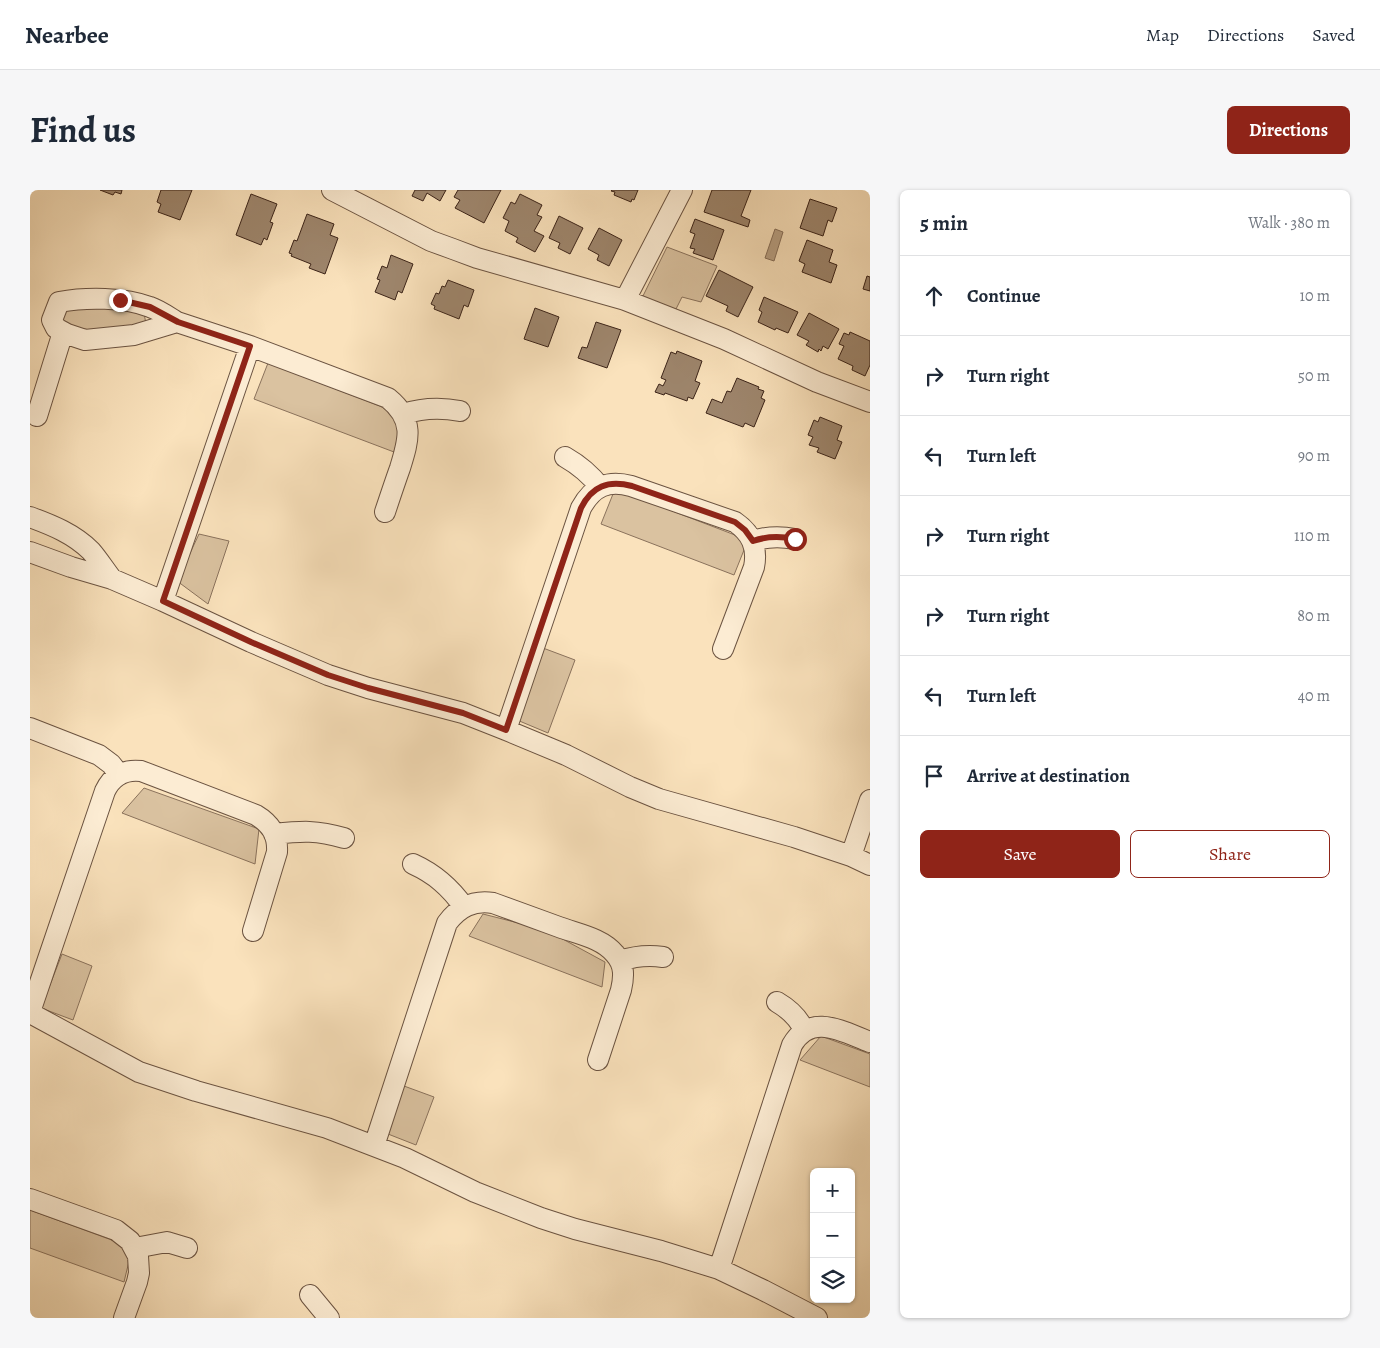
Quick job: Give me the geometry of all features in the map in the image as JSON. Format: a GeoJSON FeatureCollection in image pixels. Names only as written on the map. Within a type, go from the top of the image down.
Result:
{"type":"FeatureCollection","features":[{"type":"Feature","properties":{"kind":"street"},"geometry":{"type":"LineString","coordinates":[[332,190],[431,240],[453,249],[477,258],[625,300],[724,339],[817,382],[870,402]]}},
{"type":"Feature","properties":{"kind":"street"},"geometry":{"type":"LineString","coordinates":[[625,300],[682,190]]}},
{"type":"Feature","properties":{"kind":"street"},"geometry":{"type":"LineString","coordinates":[[178,322],[134,335],[85,340],[56,328],[52,320],[59,302],[68,300],[120,300],[150,307],[178,322],[250,346],[378,394],[392,402],[403,414],[408,440],[385,512]]}},
{"type":"Feature","properties":{"kind":"street"},"geometry":{"type":"LineString","coordinates":[[37,416],[63,332]]}},
{"type":"Feature","properties":{"kind":"street"},"geometry":{"type":"LineString","coordinates":[[163,601],[250,346]]}},
{"type":"Feature","properties":{"kind":"street"},"geometry":{"type":"LineString","coordinates":[[403,414],[430,408],[460,411]]}},
{"type":"Feature","properties":{"kind":"street"},"geometry":{"type":"LineString","coordinates":[[564,457],[576,463],[600,487]]}},
{"type":"Feature","properties":{"kind":"street"},"geometry":{"type":"LineString","coordinates":[[506,730],[581,508],[592,492],[600,487],[621,483],[632,486],[735,522],[745,530],[753,541],[755,552],[754,567],[723,649]]}},
{"type":"Feature","properties":{"kind":"street"},"geometry":{"type":"LineString","coordinates":[[30,517],[51,525],[80,541],[92,552],[112,579]]}},
{"type":"Feature","properties":{"kind":"street"},"geometry":{"type":"LineString","coordinates":[[753,541],[773,536],[795,539]]}},
{"type":"Feature","properties":{"kind":"street"},"geometry":{"type":"LineString","coordinates":[[30,552],[112,579],[328,675],[368,688],[463,713],[566,755],[630,787],[659,799],[794,837],[851,856],[870,865]]}},
{"type":"Feature","properties":{"kind":"street"},"geometry":{"type":"LineString","coordinates":[[30,728],[99,755],[111,764],[119,774]]}},
{"type":"Feature","properties":{"kind":"street"},"geometry":{"type":"LineString","coordinates":[[253,930],[277,852],[277,845],[270,825],[256,815],[141,771],[126,771],[119,774],[108,784],[105,791],[30,1012],[146,1074],[196,1092],[326,1128],[405,1158],[475,1192],[541,1218],[719,1269],[817,1318]]}},
{"type":"Feature","properties":{"kind":"street"},"geometry":{"type":"LineString","coordinates":[[851,856],[870,800]]}},
{"type":"Feature","properties":{"kind":"street"},"geometry":{"type":"LineString","coordinates":[[274,834],[306,831],[344,838]]}},
{"type":"Feature","properties":{"kind":"street"},"geometry":{"type":"LineString","coordinates":[[413,864],[426,870],[448,886],[464,906]]}},
{"type":"Feature","properties":{"kind":"street"},"geometry":{"type":"LineString","coordinates":[[374,1146],[443,934],[452,917],[464,906],[483,901],[493,903],[599,942],[615,954],[624,970],[624,979],[598,1060]]}},
{"type":"Feature","properties":{"kind":"street"},"geometry":{"type":"LineString","coordinates":[[620,961],[652,955],[663,957]]}},
{"type":"Feature","properties":{"kind":"street"},"geometry":{"type":"LineString","coordinates":[[777,1002],[795,1015],[804,1030]]}},
{"type":"Feature","properties":{"kind":"street"},"geometry":{"type":"LineString","coordinates":[[719,1269],[792,1045],[797,1037],[804,1030],[812,1027],[829,1027],[870,1042]]}},
{"type":"Feature","properties":{"kind":"street"},"geometry":{"type":"LineString","coordinates":[[30,1199],[116,1230],[124,1235],[135,1248],[138,1256],[138,1282],[124,1318]]}},
{"type":"Feature","properties":{"kind":"street"},"geometry":{"type":"LineString","coordinates":[[135,1248],[166,1242],[187,1248]]}},
{"type":"Feature","properties":{"kind":"street"},"geometry":{"type":"LineString","coordinates":[[310,1295],[329,1318]]}},
{"type":"Feature","properties":{"kind":"shaded area"},"geometry":{"type":"Polygon","coordinates":[[[775,229],[783,232],[774,261],[765,258],[775,229]]]}},
{"type":"Feature","properties":{"kind":"shaded area"},"geometry":{"type":"Polygon","coordinates":[[[667,247],[717,266],[701,302],[682,297],[674,313],[642,298],[667,247]]]}},
{"type":"Feature","properties":{"kind":"shaded area"},"geometry":{"type":"Polygon","coordinates":[[[108,306],[144,313],[146,324],[110,334],[66,329],[61,318],[64,308],[108,306]]]}},
{"type":"Feature","properties":{"kind":"shaded area"},"geometry":{"type":"Polygon","coordinates":[[[268,363],[387,410],[395,420],[398,432],[394,452],[254,399],[268,363]]]}},
{"type":"Feature","properties":{"kind":"shaded area"},"geometry":{"type":"Polygon","coordinates":[[[615,489],[748,540],[734,575],[601,524],[615,489]]]}},
{"type":"Feature","properties":{"kind":"shaded area"},"geometry":{"type":"Polygon","coordinates":[[[199,534],[229,541],[208,604],[177,581],[199,534]]]}},
{"type":"Feature","properties":{"kind":"shaded area"},"geometry":{"type":"Polygon","coordinates":[[[543,648],[575,660],[548,733],[517,720],[543,648]]]}},
{"type":"Feature","properties":{"kind":"shaded area"},"geometry":{"type":"Polygon","coordinates":[[[144,788],[259,829],[255,864],[122,813],[144,788]]]}},
{"type":"Feature","properties":{"kind":"shaded area"},"geometry":{"type":"Polygon","coordinates":[[[483,914],[546,930],[605,962],[602,987],[469,936],[483,914]]]}},
{"type":"Feature","properties":{"kind":"shaded area"},"geometry":{"type":"Polygon","coordinates":[[[62,954],[92,966],[73,1020],[41,1008],[62,954]]]}},
{"type":"Feature","properties":{"kind":"shaded area"},"geometry":{"type":"Polygon","coordinates":[[[821,1036],[870,1054],[870,1087],[800,1060],[821,1036]]]}},
{"type":"Feature","properties":{"kind":"shaded area"},"geometry":{"type":"Polygon","coordinates":[[[404,1086],[434,1097],[416,1145],[388,1134],[404,1086]]]}},
{"type":"Feature","properties":{"kind":"shaded area"},"geometry":{"type":"Polygon","coordinates":[[[30,1210],[117,1242],[130,1257],[124,1282],[30,1248],[30,1210]]]}},
{"type":"Feature","properties":{"kind":"building"},"geometry":{"type":"Polygon","coordinates":[[[100,190],[122,190],[121,194],[115,192],[113,195],[100,190]]]}},
{"type":"Feature","properties":{"kind":"building"},"geometry":{"type":"Polygon","coordinates":[[[161,190],[192,190],[180,220],[158,212],[161,204],[157,202],[161,190]]]}},
{"type":"Feature","properties":{"kind":"building"},"geometry":{"type":"Polygon","coordinates":[[[415,190],[446,190],[440,201],[427,193],[423,201],[412,196],[415,190]]]}},
{"type":"Feature","properties":{"kind":"building"},"geometry":{"type":"Polygon","coordinates":[[[458,190],[501,190],[484,223],[455,208],[460,200],[454,197],[458,190]]]}},
{"type":"Feature","properties":{"kind":"building"},"geometry":{"type":"Polygon","coordinates":[[[612,190],[638,190],[634,200],[632,199],[631,202],[614,195],[615,192],[612,190]]]}},
{"type":"Feature","properties":{"kind":"building"},"geometry":{"type":"Polygon","coordinates":[[[712,190],[751,190],[741,216],[750,220],[748,227],[704,212],[712,190]]]}},
{"type":"Feature","properties":{"kind":"building"},"geometry":{"type":"Polygon","coordinates":[[[251,194],[277,204],[270,222],[273,223],[267,240],[264,238],[261,245],[236,235],[251,194]]]}},
{"type":"Feature","properties":{"kind":"building"},"geometry":{"type":"Polygon","coordinates":[[[520,194],[542,205],[537,215],[542,217],[534,231],[544,236],[535,252],[516,242],[518,238],[505,231],[509,221],[503,218],[511,202],[515,204],[520,194]]]}},
{"type":"Feature","properties":{"kind":"building"},"geometry":{"type":"Polygon","coordinates":[[[810,199],[837,208],[832,222],[828,220],[823,236],[800,228],[810,199]]]}},
{"type":"Feature","properties":{"kind":"building"},"geometry":{"type":"Polygon","coordinates":[[[307,214],[334,224],[330,235],[338,238],[325,274],[309,268],[311,264],[291,256],[292,254],[289,253],[294,240],[297,241],[307,214]]]}},
{"type":"Feature","properties":{"kind":"building"},"geometry":{"type":"Polygon","coordinates":[[[559,216],[583,228],[570,254],[558,248],[560,243],[549,238],[559,216]]]}},
{"type":"Feature","properties":{"kind":"building"},"geometry":{"type":"Polygon","coordinates":[[[695,219],[724,230],[713,260],[693,253],[695,249],[690,248],[695,234],[690,232],[695,219]]]}},
{"type":"Feature","properties":{"kind":"building"},"geometry":{"type":"Polygon","coordinates":[[[599,228],[622,240],[609,266],[597,260],[599,255],[588,249],[599,228]]]}},
{"type":"Feature","properties":{"kind":"building"},"geometry":{"type":"Polygon","coordinates":[[[807,240],[833,250],[829,262],[837,265],[831,283],[802,272],[805,264],[799,261],[807,240]]]}},
{"type":"Feature","properties":{"kind":"building"},"geometry":{"type":"Polygon","coordinates":[[[391,255],[413,264],[402,293],[398,291],[395,300],[375,292],[380,280],[377,279],[382,266],[387,268],[391,255]]]}},
{"type":"Feature","properties":{"kind":"building"},"geometry":{"type":"Polygon","coordinates":[[[719,270],[753,287],[738,317],[726,311],[728,306],[706,296],[719,270]]]}},
{"type":"Feature","properties":{"kind":"building"},"geometry":{"type":"Polygon","coordinates":[[[867,276],[870,277],[870,291],[863,289],[867,276]]]}},
{"type":"Feature","properties":{"kind":"building"},"geometry":{"type":"Polygon","coordinates":[[[448,280],[474,290],[468,307],[464,305],[459,319],[434,309],[435,306],[431,304],[436,293],[439,294],[442,286],[445,287],[448,280]]]}},
{"type":"Feature","properties":{"kind":"building"},"geometry":{"type":"Polygon","coordinates":[[[764,297],[798,312],[788,333],[776,328],[775,330],[758,322],[762,312],[759,310],[764,297]]]}},
{"type":"Feature","properties":{"kind":"building"},"geometry":{"type":"Polygon","coordinates":[[[535,308],[559,317],[548,347],[524,339],[535,308]]]}},
{"type":"Feature","properties":{"kind":"building"},"geometry":{"type":"Polygon","coordinates":[[[809,313],[839,329],[828,349],[823,346],[821,351],[819,349],[818,352],[806,345],[809,341],[797,335],[809,313]]]}},
{"type":"Feature","properties":{"kind":"building"},"geometry":{"type":"Polygon","coordinates":[[[596,322],[621,330],[607,368],[578,358],[582,347],[587,348],[596,322]]]}},
{"type":"Feature","properties":{"kind":"building"},"geometry":{"type":"Polygon","coordinates":[[[850,332],[870,341],[870,365],[865,376],[852,370],[853,366],[838,359],[844,346],[839,344],[844,333],[849,335],[850,332]]]}},
{"type":"Feature","properties":{"kind":"building"},"geometry":{"type":"Polygon","coordinates":[[[677,351],[702,361],[695,381],[700,383],[693,399],[688,397],[687,401],[665,393],[664,395],[655,392],[659,384],[663,386],[666,380],[661,378],[671,352],[676,354],[677,351]]]}},
{"type":"Feature","properties":{"kind":"building"},"geometry":{"type":"Polygon","coordinates":[[[737,378],[764,391],[761,398],[765,400],[754,427],[745,423],[743,427],[706,413],[712,399],[722,403],[727,391],[731,392],[737,378]]]}},
{"type":"Feature","properties":{"kind":"building"},"geometry":{"type":"Polygon","coordinates":[[[820,417],[842,426],[837,440],[842,442],[835,459],[817,452],[819,448],[809,445],[813,437],[808,435],[814,420],[818,422],[820,417]]]}},
{"type":"Feature","properties":{"kind":"route"},"geometry":{"type":"LineString","coordinates":[[120,300],[150,307],[178,322],[250,346],[163,601],[328,675],[368,688],[463,713],[506,730],[581,508],[592,492],[610,484],[621,483],[632,486],[735,522],[745,530],[753,541],[773,536],[795,539]]}}]}
